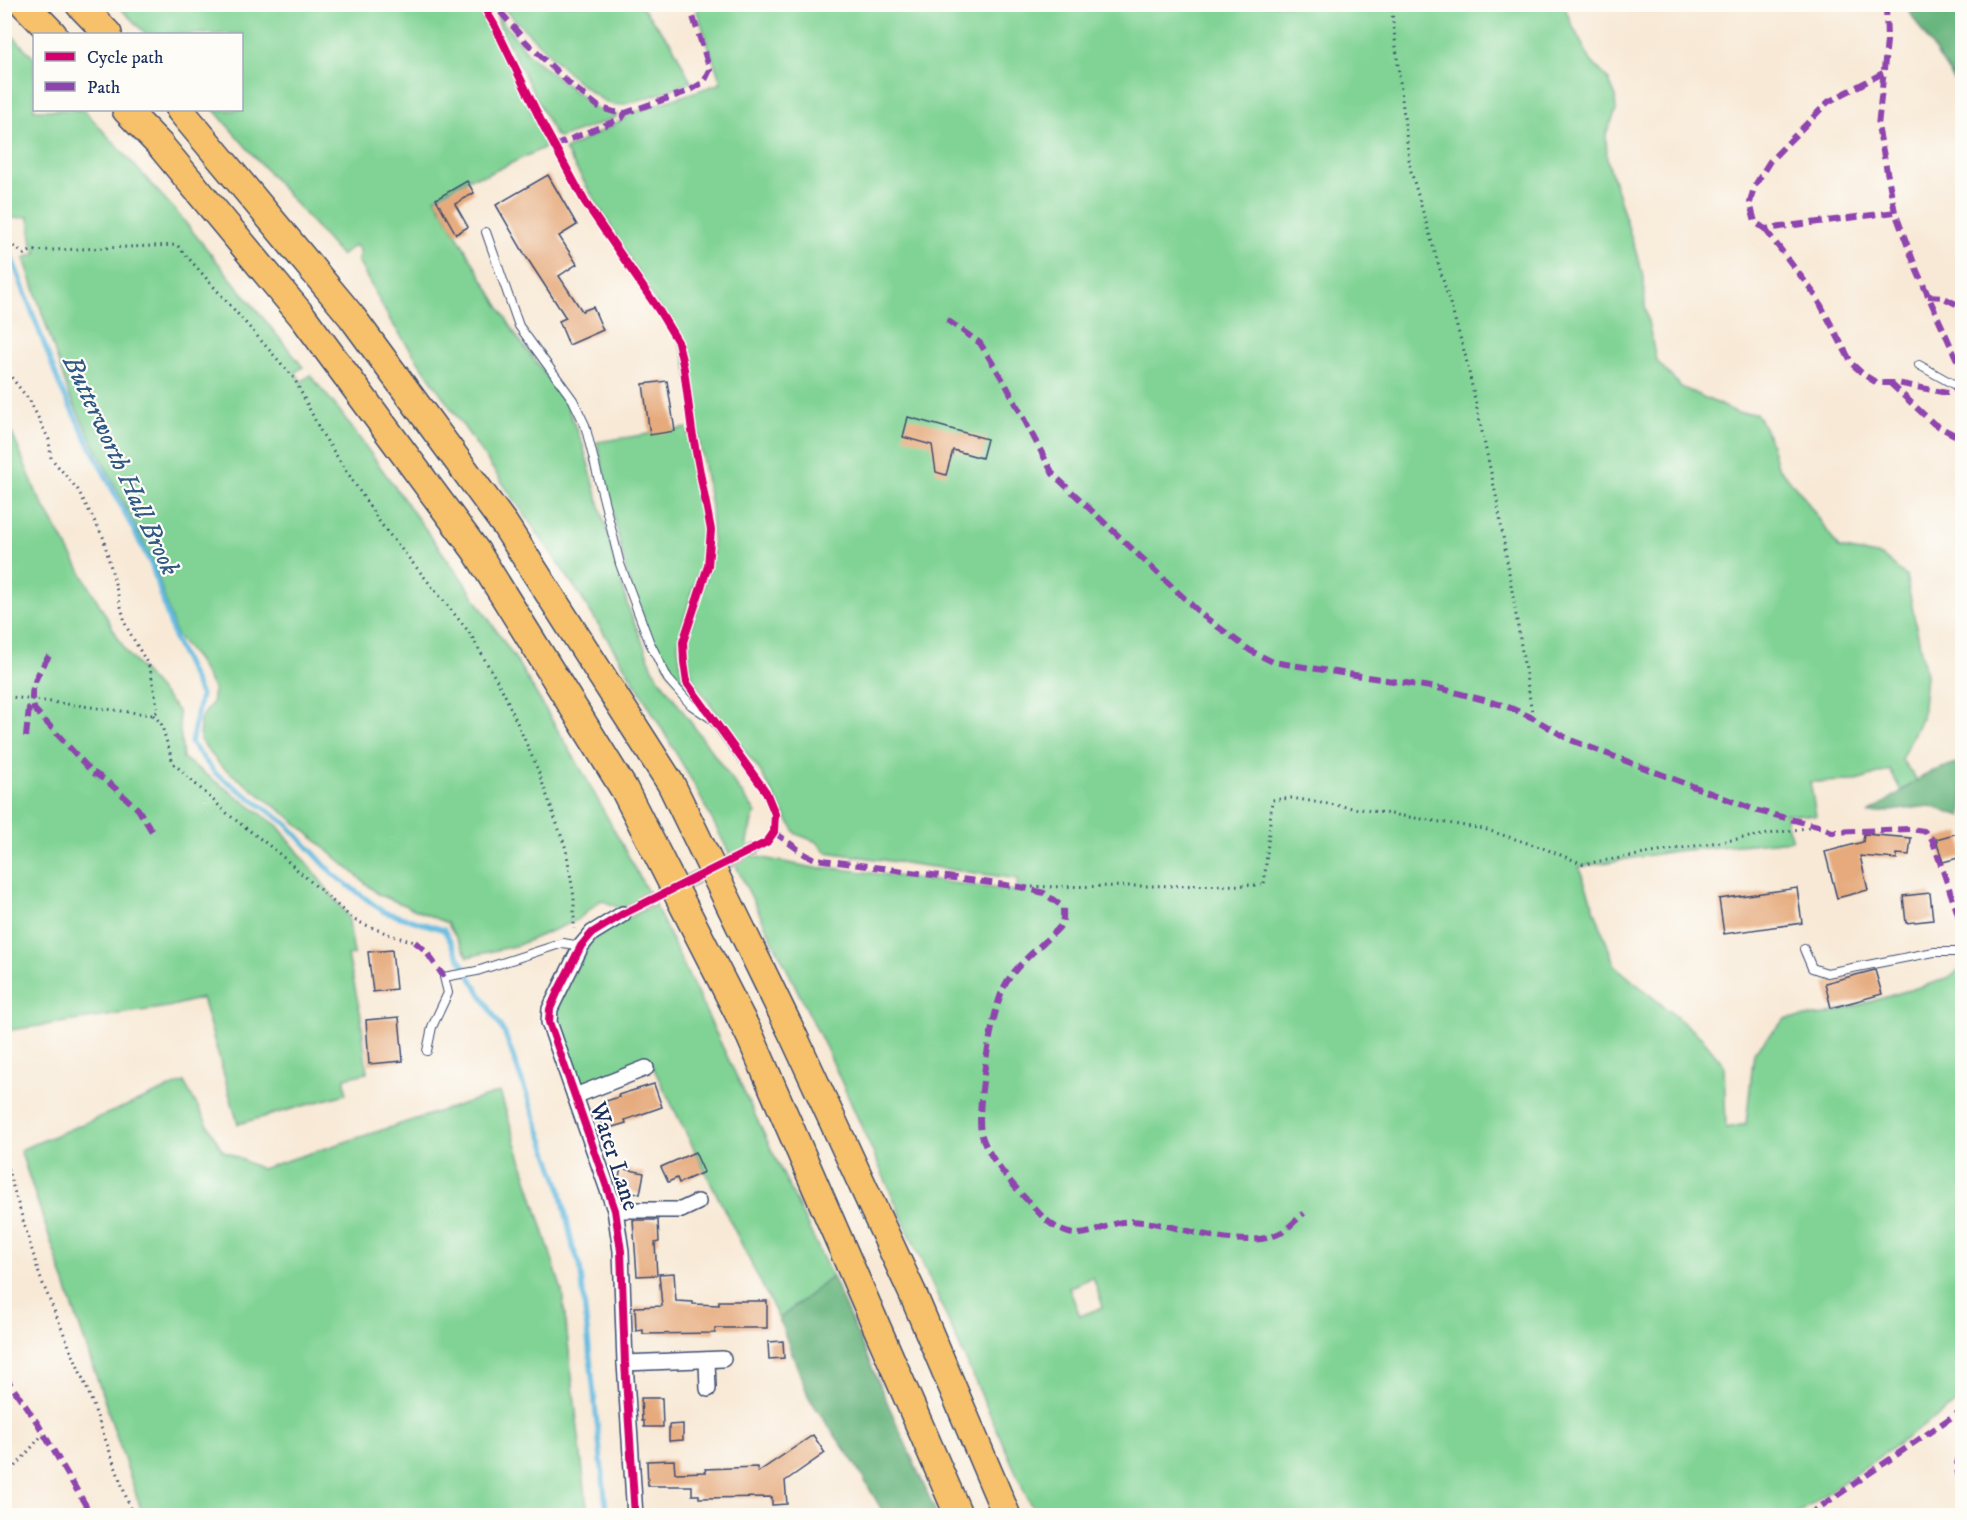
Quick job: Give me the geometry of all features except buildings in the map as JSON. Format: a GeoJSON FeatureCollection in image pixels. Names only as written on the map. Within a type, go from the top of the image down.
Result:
{"type":"FeatureCollection","features":[{"type":"Feature","properties":{"kind":"highway"},"geometry":{"type":"LineString","coordinates":[[24,4],[52,33]]}},
{"type":"Feature","properties":{"kind":"highway"},"geometry":{"type":"LineString","coordinates":[[79,4],[107,33]]}},
{"type":"Feature","properties":{"kind":"highway"},"geometry":{"type":"LineString","coordinates":[[127,111],[160,145],[303,316],[469,542],[624,789],[750,1036],[959,1515]]}},
{"type":"Feature","properties":{"kind":"highway"},"geometry":{"type":"LineString","coordinates":[[181,111],[352,317],[505,525],[671,784],[794,1037],[907,1281],[1007,1515]]}},
{"type":"Feature","properties":{"kind":"street","name":"Water Lane"},"geometry":{"type":"LineString","coordinates":[[623,914],[577,944],[550,1009],[549,1022],[615,1210],[621,1251],[625,1363],[635,1515]]}},
{"type":"Feature","properties":{"kind":"street"},"geometry":{"type":"LineString","coordinates":[[575,1096],[646,1068]]}},
{"type":"Feature","properties":{"kind":"street"},"geometry":{"type":"LineString","coordinates":[[615,1210],[681,1210],[698,1202]]}},
{"type":"Feature","properties":{"kind":"street"},"geometry":{"type":"LineString","coordinates":[[625,1363],[715,1360],[708,1389]]}},
{"type":"Feature","properties":{"kind":"lane"},"geometry":{"type":"LineString","coordinates":[[486,232],[519,326],[573,400],[585,425],[620,564],[649,641],[668,679],[691,705],[712,719],[766,792],[775,814],[774,832],[767,842],[753,850]]}},
{"type":"Feature","properties":{"kind":"lane"},"geometry":{"type":"LineString","coordinates":[[1919,365],[1962,389]]}},
{"type":"Feature","properties":{"kind":"lane"},"geometry":{"type":"LineString","coordinates":[[427,1051],[432,1027],[448,993],[444,977],[477,971],[563,943],[577,944]]}},
{"type":"Feature","properties":{"kind":"lane"},"geometry":{"type":"LineString","coordinates":[[1804,949],[1812,968],[1827,973],[1934,952],[1962,952]]}},
{"type":"Feature","properties":{"kind":"path"},"geometry":{"type":"LineString","coordinates":[[1391,4],[1410,168],[1465,354],[1497,500],[1533,718]]}},
{"type":"Feature","properties":{"kind":"path"},"geometry":{"type":"LineString","coordinates":[[4,256],[6,247],[11,244],[24,254],[31,251],[177,245],[294,378],[321,432],[381,524],[469,632],[504,693],[537,768],[566,849],[574,897],[577,944]]}},
{"type":"Feature","properties":{"kind":"path"},"geometry":{"type":"LineString","coordinates":[[4,368],[30,401],[49,440],[51,458],[78,490],[103,537],[126,626],[150,668],[158,711],[153,715]]}},
{"type":"Feature","properties":{"kind":"path"},"geometry":{"type":"LineString","coordinates":[[4,696],[153,715],[160,723],[173,763],[229,815],[275,850],[354,920],[393,936],[415,942]]}},
{"type":"Feature","properties":{"kind":"path"},"geometry":{"type":"LineString","coordinates":[[1020,887],[1264,885],[1272,800],[1291,798],[1484,829],[1583,864],[1818,826]]}},
{"type":"Feature","properties":{"kind":"path"},"geometry":{"type":"LineString","coordinates":[[4,1157],[40,1276],[88,1391],[133,1515]]}},
{"type":"Feature","properties":{"kind":"path"},"geometry":{"type":"LineString","coordinates":[[4,1480],[43,1434]]}},
{"type":"Feature","properties":{"kind":"green space"},"geometry":{"type":"Polygon","coordinates":[[[117,5],[475,5],[497,39],[548,146],[486,175],[469,178],[435,198],[517,337],[564,399],[583,445],[628,607],[654,671],[756,813],[747,841],[752,856],[815,868],[832,868],[1016,891],[1018,879],[826,852],[817,842],[796,834],[760,771],[699,689],[691,675],[685,647],[713,554],[711,506],[685,359],[679,341],[565,150],[624,119],[626,115],[721,83],[695,5],[1564,5],[1591,61],[1608,79],[1615,95],[1616,111],[1606,134],[1607,159],[1644,278],[1645,307],[1656,360],[1681,387],[1738,413],[1756,413],[1767,432],[1777,466],[1801,493],[1839,548],[1882,556],[1906,576],[1926,675],[1922,717],[1901,759],[1917,780],[1901,791],[1890,770],[1857,781],[1810,782],[1816,816],[1786,813],[1792,840],[1675,851],[1579,867],[1615,966],[1703,1039],[1724,1065],[1726,1128],[1746,1124],[1754,1052],[1785,1019],[1826,1015],[1946,979],[1962,968],[1962,1399],[1796,1515],[1035,1515],[829,1054],[691,779],[640,691],[578,592],[390,320],[358,261],[360,250],[355,245],[341,256],[215,111],[243,111],[243,33],[145,33],[117,5]],[[1093,1277],[1069,1288],[1080,1316],[1103,1307],[1093,1277]]]}},
{"type":"Feature","properties":{"kind":"green space"},"geometry":{"type":"Polygon","coordinates":[[[499,5],[640,5],[672,44],[691,82],[621,105],[602,100],[572,76],[499,5]]]}},
{"type":"Feature","properties":{"kind":"green space"},"geometry":{"type":"Polygon","coordinates":[[[1905,5],[1962,5],[1962,93],[1958,86],[1905,5]]]}},
{"type":"Feature","properties":{"kind":"green space"},"geometry":{"type":"Polygon","coordinates":[[[497,15],[529,55],[597,109],[617,115],[615,118],[560,138],[555,135],[499,25],[497,15]]]}},
{"type":"Feature","properties":{"kind":"green space"},"geometry":{"type":"Polygon","coordinates":[[[5,28],[33,57],[33,111],[85,111],[175,210],[303,367],[296,372],[301,382],[310,375],[339,410],[466,585],[516,660],[581,769],[650,896],[622,909],[601,900],[577,920],[518,945],[468,957],[447,923],[378,894],[288,816],[220,765],[200,740],[200,720],[212,703],[214,690],[197,660],[176,635],[154,563],[69,395],[24,258],[37,253],[32,246],[29,217],[5,219],[5,28]]]}},
{"type":"Feature","properties":{"kind":"green space"},"geometry":{"type":"Polygon","coordinates":[[[5,416],[37,494],[127,653],[178,711],[183,758],[278,826],[348,916],[354,954],[348,956],[361,1016],[367,1073],[345,1078],[346,1094],[238,1124],[202,998],[168,1007],[5,1031],[5,416]]]}},
{"type":"Feature","properties":{"kind":"green space"},"geometry":{"type":"Polygon","coordinates":[[[687,428],[706,528],[707,546],[678,644],[682,679],[696,701],[672,677],[650,635],[627,576],[597,442],[687,428]]]}},
{"type":"Feature","properties":{"kind":"green space"},"geometry":{"type":"Polygon","coordinates":[[[1962,761],[1962,816],[1929,806],[1868,814],[1928,773],[1962,761]]]}},
{"type":"Feature","properties":{"kind":"green space"},"geometry":{"type":"Polygon","coordinates":[[[655,905],[832,1277],[779,1319],[649,1059],[601,1079],[590,1082],[575,1080],[554,1022],[558,1003],[591,940],[626,918],[655,905]]]}},
{"type":"Feature","properties":{"kind":"green space"},"geometry":{"type":"Polygon","coordinates":[[[184,1082],[222,1150],[261,1169],[500,1092],[562,1291],[588,1515],[143,1515],[20,1150],[184,1082]]]}},
{"type":"Feature","properties":{"kind":"green space"},"geometry":{"type":"Polygon","coordinates":[[[832,1277],[937,1515],[883,1515],[855,1464],[809,1398],[779,1319],[832,1277]]]}},
{"type":"Feature","properties":{"kind":"waterway","name":"Butterworth Hall Brook"},"geometry":{"type":"LineString","coordinates":[[4,237],[61,389],[152,566],[175,640],[201,695],[191,743],[215,773],[287,824],[334,875],[384,912],[444,930],[505,1034],[560,1187],[573,1248],[580,1264],[607,1516]]}},
{"type":"Feature","properties":{"kind":"tunnel"},"geometry":{"type":"LineString","coordinates":[[623,914],[753,850]]}},
{"type":"Feature","properties":{"kind":"marked path"},"geometry":{"type":"LineString","coordinates":[[484,7],[498,9],[527,43],[570,84],[599,107],[625,113],[689,91],[704,82],[710,70],[689,4]]}},
{"type":"Feature","properties":{"kind":"marked path"},"geometry":{"type":"LineString","coordinates":[[1886,4],[1887,41],[1878,126],[1895,212],[1917,271],[1962,371]]}},
{"type":"Feature","properties":{"kind":"marked path"},"geometry":{"type":"LineString","coordinates":[[1883,73],[1828,102],[1770,161],[1754,187],[1750,203],[1755,222],[1765,229],[1895,212]]}},
{"type":"Feature","properties":{"kind":"marked path"},"geometry":{"type":"LineString","coordinates":[[554,146],[622,118],[625,113]]}},
{"type":"Feature","properties":{"kind":"marked path"},"geometry":{"type":"LineString","coordinates":[[1765,229],[1816,296],[1852,364],[1863,374],[1877,383],[1897,383],[1947,393],[1960,388],[1962,374]]}},
{"type":"Feature","properties":{"kind":"marked path"},"geometry":{"type":"LineString","coordinates":[[1928,296],[1942,297],[1962,307]]}},
{"type":"Feature","properties":{"kind":"marked path"},"geometry":{"type":"LineString","coordinates":[[947,320],[980,343],[1006,385],[1053,474],[1202,615],[1251,651],[1273,662],[1443,689],[1506,706],[1533,718],[1568,739],[1758,811],[1818,826],[1832,832],[1910,829],[1924,831],[1932,839],[1962,926]]}},
{"type":"Feature","properties":{"kind":"marked path"},"geometry":{"type":"LineString","coordinates":[[1890,383],[1934,424],[1962,439]]}},
{"type":"Feature","properties":{"kind":"marked path"},"geometry":{"type":"LineString","coordinates":[[49,656],[33,689],[35,710],[92,772],[107,781],[138,809],[153,833]]}},
{"type":"Feature","properties":{"kind":"marked path"},"geometry":{"type":"LineString","coordinates":[[26,737],[29,708],[34,706]]}},
{"type":"Feature","properties":{"kind":"marked path"},"geometry":{"type":"LineString","coordinates":[[774,832],[806,855],[816,859],[1020,887],[1044,893],[1063,907],[1061,925],[1011,975],[1003,989],[994,1018],[986,1060],[980,1120],[984,1141],[1000,1168],[1051,1224],[1069,1233],[1082,1234],[1122,1222],[1139,1222],[1209,1236],[1254,1240],[1280,1233],[1304,1213]]}},
{"type":"Feature","properties":{"kind":"marked path"},"geometry":{"type":"LineString","coordinates":[[415,942],[425,950],[444,977]]}},
{"type":"Feature","properties":{"kind":"marked path"},"geometry":{"type":"LineString","coordinates":[[4,1375],[38,1424],[92,1516]]}},
{"type":"Feature","properties":{"kind":"marked path"},"geometry":{"type":"LineString","coordinates":[[1807,1516],[1962,1410]]}},
{"type":"Feature","properties":{"kind":"marked path"},"geometry":{"type":"LineString","coordinates":[[1962,1454],[1957,1465],[1962,1485]]}},
{"type":"Feature","properties":{"kind":"cycle path"},"geometry":{"type":"LineString","coordinates":[[482,4],[585,202],[678,342],[711,530],[708,566],[683,642],[687,683],[766,792],[775,814],[774,832],[767,842],[623,914],[592,933],[581,946],[550,1009],[549,1022],[615,1210],[621,1251],[625,1363],[635,1516]]}}]}
